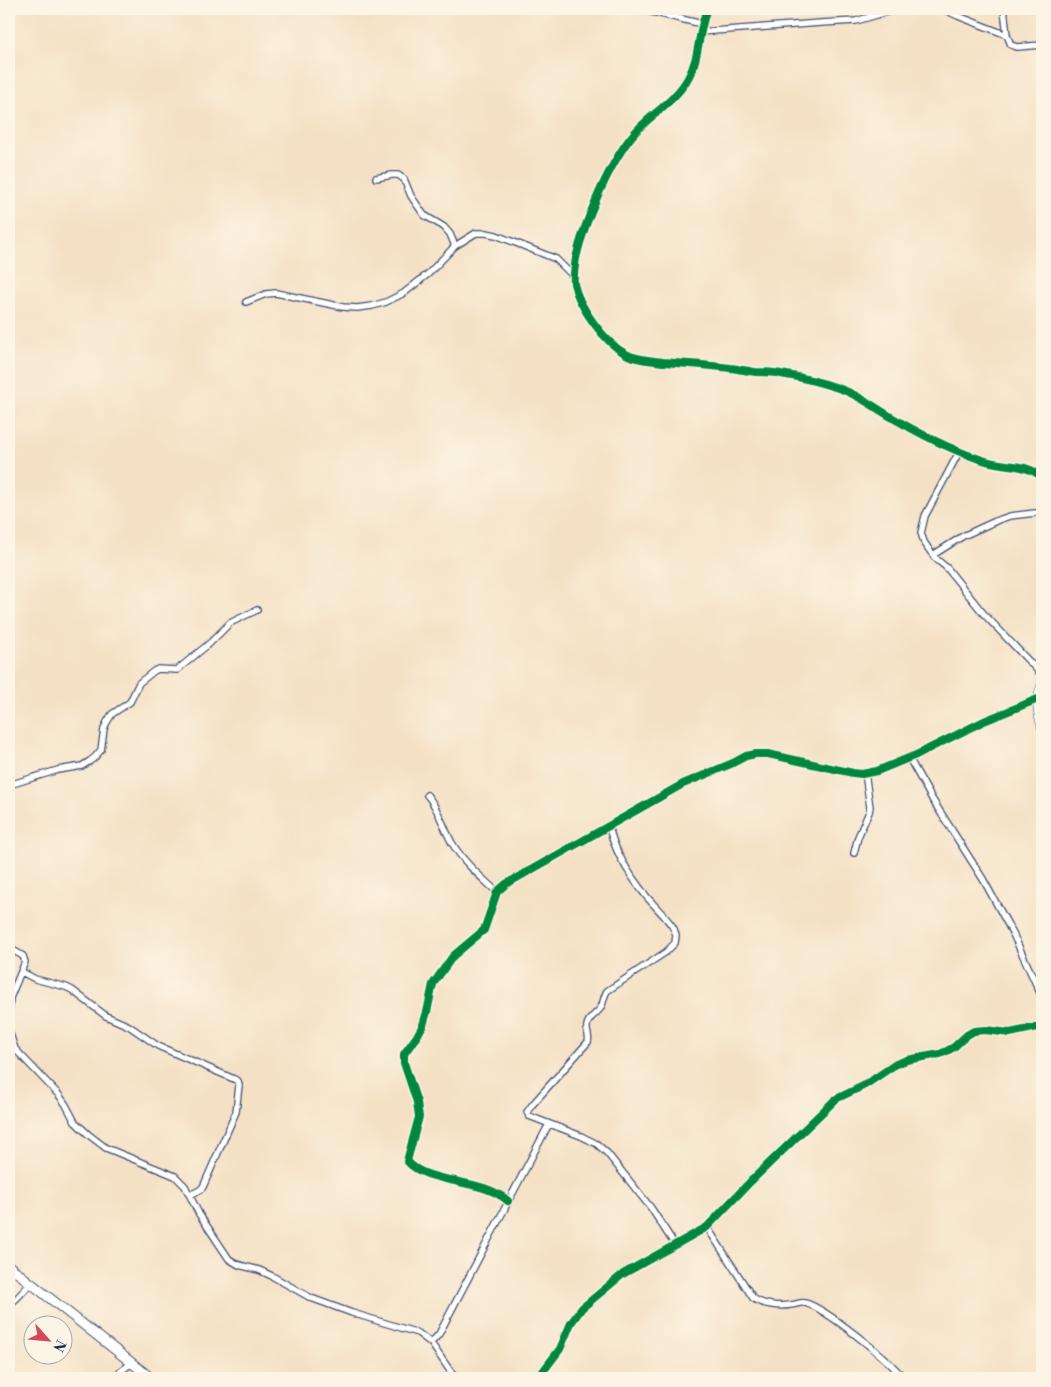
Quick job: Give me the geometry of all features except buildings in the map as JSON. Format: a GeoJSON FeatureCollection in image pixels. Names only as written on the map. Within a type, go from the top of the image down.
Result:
{"type":"FeatureCollection","features":[{"type":"Feature","properties":{"kind":"main road"},"geometry":{"type":"LineString","coordinates":[[9,1266],[151,1378]]}},
{"type":"Feature","properties":{"kind":"street"},"geometry":{"type":"LineString","coordinates":[[640,9],[701,28],[856,21],[897,9]]}},
{"type":"Feature","properties":{"kind":"street"},"geometry":{"type":"LineString","coordinates":[[707,9],[701,28],[696,60],[688,79],[674,96],[632,136],[600,192],[585,229],[576,257],[574,283],[579,298],[598,329],[616,348],[628,356],[687,365],[778,373],[839,388],[921,434],[959,452],[988,462],[1028,468],[1037,472],[1042,477]]}},
{"type":"Feature","properties":{"kind":"street"},"geometry":{"type":"LineString","coordinates":[[943,9],[1007,35]]}},
{"type":"Feature","properties":{"kind":"street"},"geometry":{"type":"LineString","coordinates":[[1004,9],[1007,35],[1011,45],[1017,47],[1042,45]]}},
{"type":"Feature","properties":{"kind":"street"},"geometry":{"type":"LineString","coordinates":[[376,178],[398,175],[404,179],[411,196],[424,215],[444,227],[456,246]]}},
{"type":"Feature","properties":{"kind":"street"},"geometry":{"type":"LineString","coordinates":[[246,302],[266,294],[276,293],[343,307],[357,308],[386,302],[404,293],[428,274],[456,246],[476,233],[496,235],[556,259],[574,277]]}},
{"type":"Feature","properties":{"kind":"street"},"geometry":{"type":"LineString","coordinates":[[959,452],[925,516],[922,533],[924,542],[983,612],[1042,675]]}},
{"type":"Feature","properties":{"kind":"street"},"geometry":{"type":"LineString","coordinates":[[933,555],[963,536],[998,520],[1034,512]]}},
{"type":"Feature","properties":{"kind":"street"},"geometry":{"type":"LineString","coordinates":[[9,785],[58,770],[82,766],[90,761],[100,750],[106,722],[112,714],[130,702],[139,683],[158,669],[177,670],[210,644],[230,623],[257,610]]}},
{"type":"Feature","properties":{"kind":"street"},"geometry":{"type":"LineString","coordinates":[[1042,684],[1038,692],[1039,719],[1042,728]]}},
{"type":"Feature","properties":{"kind":"street"},"geometry":{"type":"LineString","coordinates":[[508,1201],[502,1195],[483,1187],[431,1175],[414,1167],[407,1161],[419,1118],[417,1102],[404,1063],[404,1054],[418,1036],[423,1025],[433,984],[453,956],[484,930],[497,892],[506,884],[642,809],[683,784],[746,756],[768,754],[853,773],[877,771],[909,758],[984,721],[1038,699]]}},
{"type":"Feature","properties":{"kind":"street"},"geometry":{"type":"LineString","coordinates":[[909,758],[932,799],[983,880],[1013,934],[1042,996]]}},
{"type":"Feature","properties":{"kind":"street"},"geometry":{"type":"LineString","coordinates":[[854,853],[870,806],[865,773]]}},
{"type":"Feature","properties":{"kind":"street"},"geometry":{"type":"LineString","coordinates":[[427,795],[436,807],[459,854],[497,892]]}},
{"type":"Feature","properties":{"kind":"street"},"geometry":{"type":"LineString","coordinates":[[609,826],[612,839],[625,866],[646,896],[671,925],[676,938],[666,952],[604,995],[600,1009],[587,1025],[587,1032],[590,1037],[588,1042],[532,1105],[528,1114],[592,1141],[607,1152],[651,1208],[675,1245]]}},
{"type":"Feature","properties":{"kind":"street"},"geometry":{"type":"LineString","coordinates":[[9,948],[23,956],[25,962],[10,998],[9,1012]]}},
{"type":"Feature","properties":{"kind":"street"},"geometry":{"type":"LineString","coordinates":[[22,972],[35,979],[66,987],[77,993],[106,1016],[129,1026],[158,1046],[238,1081],[238,1105],[236,1112],[203,1186],[200,1190],[190,1195]]}},
{"type":"Feature","properties":{"kind":"street"},"geometry":{"type":"LineString","coordinates":[[538,1378],[560,1349],[571,1323],[582,1308],[623,1274],[707,1227],[751,1181],[836,1099],[865,1085],[896,1064],[947,1051],[974,1031],[985,1030],[1010,1033],[1042,1026]]}},
{"type":"Feature","properties":{"kind":"street"},"geometry":{"type":"LineString","coordinates":[[9,1031],[15,1049],[59,1095],[75,1122],[89,1135],[106,1148],[176,1176],[185,1186],[199,1214],[229,1259],[234,1263],[259,1270],[311,1298],[352,1314],[418,1333],[431,1343],[455,1378]]}},
{"type":"Feature","properties":{"kind":"street"},"geometry":{"type":"LineString","coordinates":[[431,1343],[438,1334],[549,1124]]}},
{"type":"Feature","properties":{"kind":"street"},"geometry":{"type":"LineString","coordinates":[[707,1227],[753,1298],[762,1303],[788,1306],[802,1303],[813,1306],[838,1322],[879,1354],[903,1378]]}},
{"type":"Feature","properties":{"kind":"street"},"geometry":{"type":"LineString","coordinates":[[9,1304],[31,1283]]}},
{"type":"Feature","properties":{"kind":"street"},"geometry":{"type":"LineString","coordinates":[[114,1378],[131,1364]]}},
{"type":"Feature","properties":{"kind":"cycle path"},"geometry":{"type":"LineString","coordinates":[[707,9],[695,61],[683,87],[639,128],[623,148],[598,194],[585,228],[576,258],[574,284],[581,303],[594,323],[610,342],[634,358],[774,373],[803,378],[838,388],[952,449],[993,463],[1029,469],[1042,477]]}},
{"type":"Feature","properties":{"kind":"cycle path"},"geometry":{"type":"LineString","coordinates":[[508,1201],[497,1193],[484,1188],[427,1174],[416,1169],[407,1161],[419,1117],[417,1102],[404,1063],[404,1054],[423,1025],[433,984],[453,956],[484,930],[497,892],[506,884],[683,784],[746,756],[768,754],[862,774],[877,771],[916,755],[984,721],[1038,699]]}},
{"type":"Feature","properties":{"kind":"cycle path"},"geometry":{"type":"LineString","coordinates":[[538,1378],[560,1349],[571,1323],[582,1308],[623,1274],[707,1227],[751,1181],[836,1099],[865,1085],[896,1064],[947,1051],[974,1031],[985,1030],[1010,1033],[1042,1026]]}}]}
